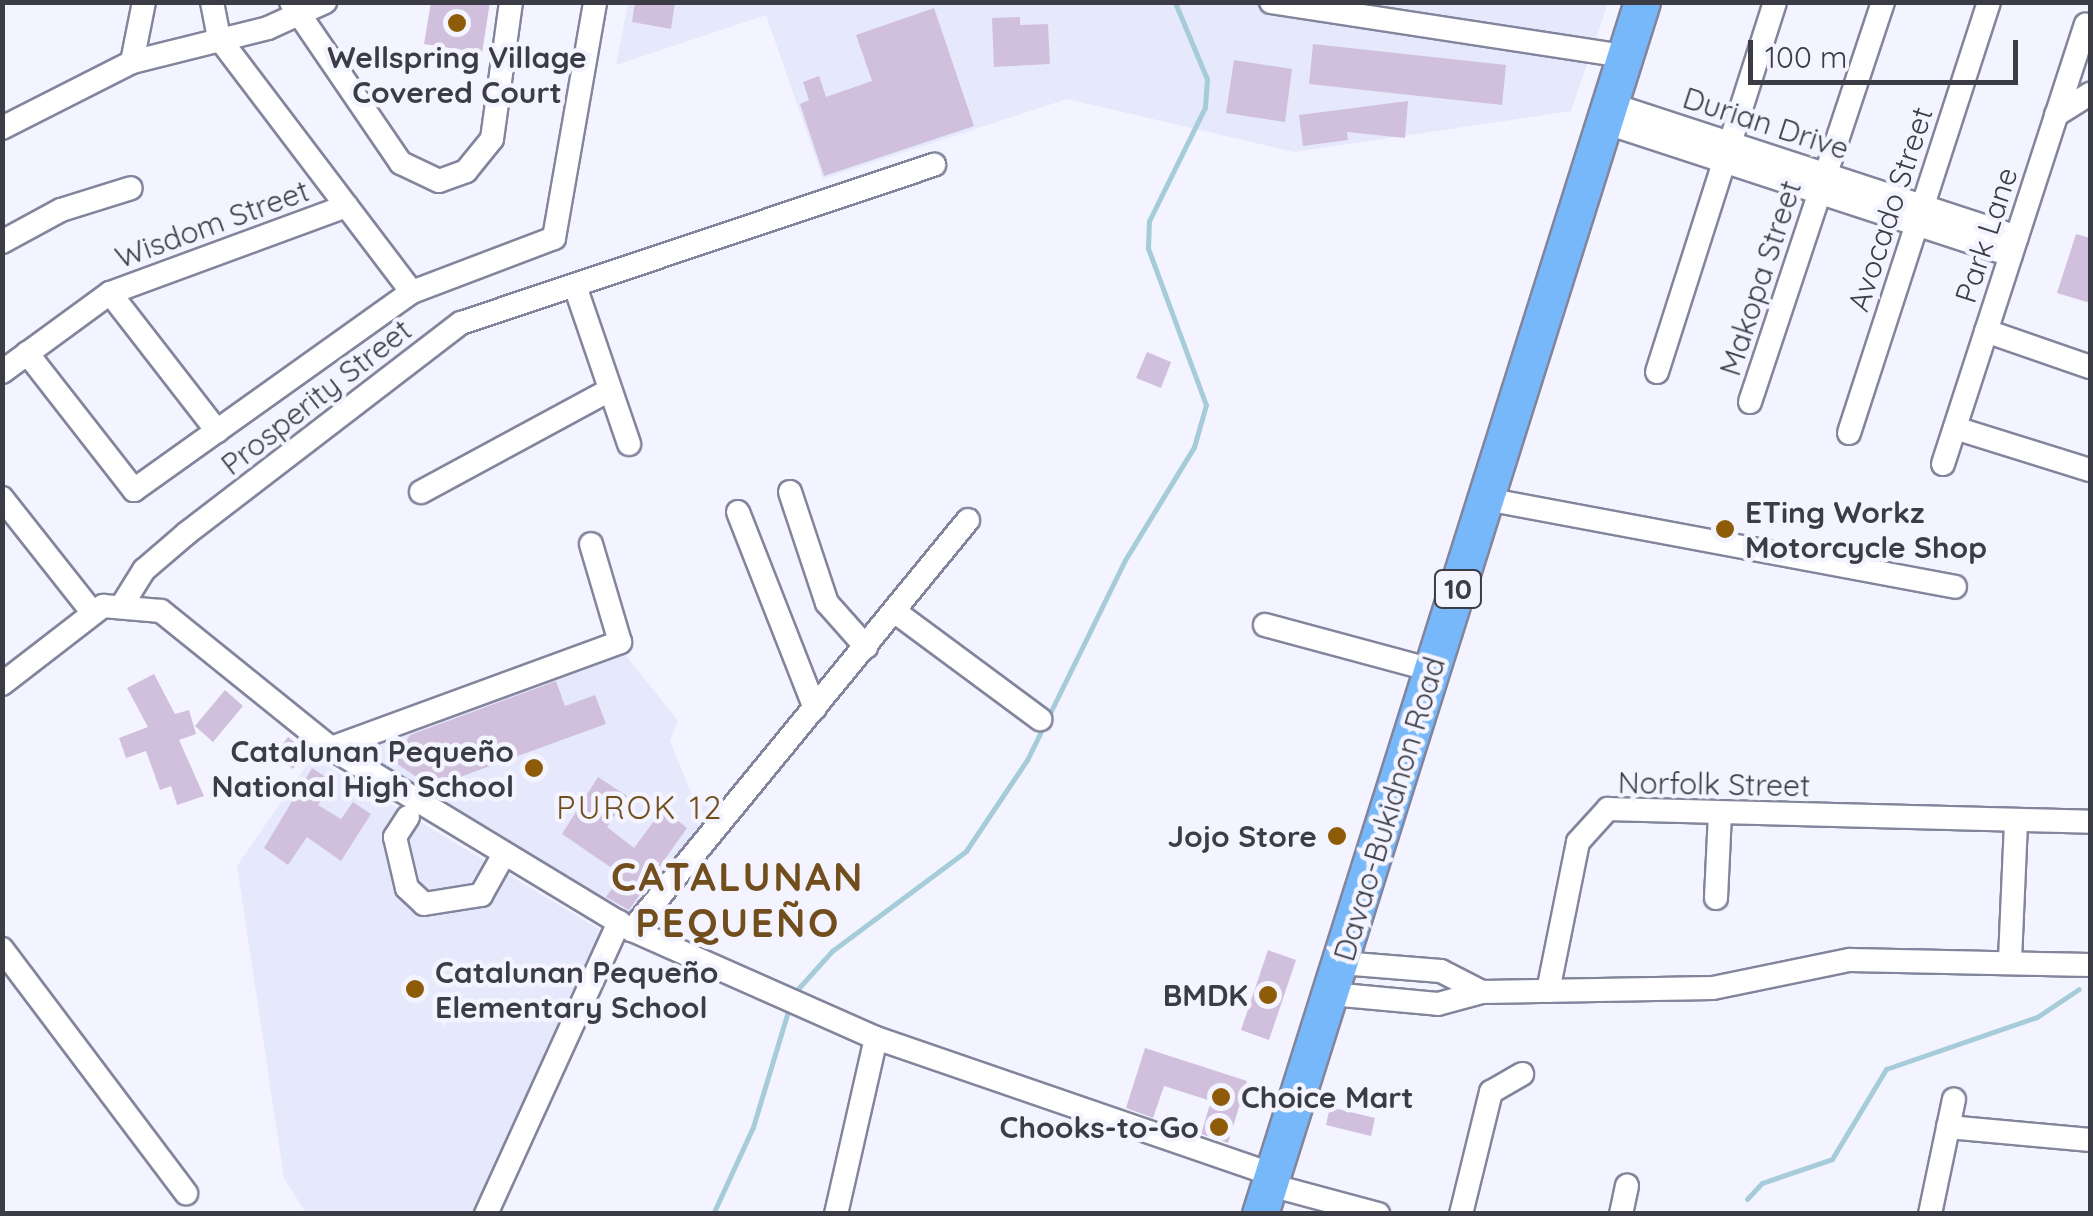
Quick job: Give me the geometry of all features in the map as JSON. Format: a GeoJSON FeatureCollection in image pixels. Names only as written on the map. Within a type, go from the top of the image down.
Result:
{"type":"FeatureCollection","features":[{"type":"Feature","properties":{"kind":"highway","name":"Davao-Bukidnon Road"},"geometry":{"type":"LineString","coordinates":[[1268,1191],[1642,2]]}},
{"type":"Feature","properties":{"kind":"street"},"geometry":{"type":"LineString","coordinates":[[132,62],[144,2]]}},
{"type":"Feature","properties":{"kind":"street"},"geometry":{"type":"LineString","coordinates":[[212,2],[219,38],[412,292]]}},
{"type":"Feature","properties":{"kind":"street"},"geometry":{"type":"LineString","coordinates":[[2,128],[132,62],[325,2]]}},
{"type":"Feature","properties":{"kind":"street"},"geometry":{"type":"LineString","coordinates":[[293,10],[400,162],[439,181],[466,172],[492,140],[512,2]]}},
{"type":"Feature","properties":{"kind":"street"},"geometry":{"type":"LineString","coordinates":[[28,353],[129,490],[412,292],[554,238],[595,2]]}},
{"type":"Feature","properties":{"kind":"street"},"geometry":{"type":"LineString","coordinates":[[1271,2],[1626,56]]}},
{"type":"Feature","properties":{"kind":"street"},"geometry":{"type":"LineString","coordinates":[[1657,372],[1775,2]]}},
{"type":"Feature","properties":{"kind":"street","name":"Makopa Street"},"geometry":{"type":"LineString","coordinates":[[1750,402],[1883,2]]}},
{"type":"Feature","properties":{"kind":"street","name":"Avocado Street"},"geometry":{"type":"LineString","coordinates":[[1848,433],[1989,2]]}},
{"type":"Feature","properties":{"kind":"street","name":"Park Lane"},"geometry":{"type":"LineString","coordinates":[[1943,464],[2086,25]]}},
{"type":"Feature","properties":{"kind":"street"},"geometry":{"type":"LineString","coordinates":[[2056,115],[2090,94]]}},
{"type":"Feature","properties":{"kind":"street","name":"Durian Drive"},"geometry":{"type":"LineString","coordinates":[[1607,113],[2014,246]]}},
{"type":"Feature","properties":{"kind":"street","name":"Prosperity Street"},"geometry":{"type":"LineString","coordinates":[[124,602],[144,570],[187,533],[461,323],[934,165]]}},
{"type":"Feature","properties":{"kind":"street"},"geometry":{"type":"LineString","coordinates":[[2,242],[61,210],[130,188]]}},
{"type":"Feature","properties":{"kind":"street","name":"Wisdom Street"},"geometry":{"type":"LineString","coordinates":[[2,372],[110,293],[347,206]]}},
{"type":"Feature","properties":{"kind":"street"},"geometry":{"type":"LineString","coordinates":[[575,286],[606,392],[629,444]]}},
{"type":"Feature","properties":{"kind":"street"},"geometry":{"type":"LineString","coordinates":[[110,293],[217,431]]}},
{"type":"Feature","properties":{"kind":"street"},"geometry":{"type":"LineString","coordinates":[[1986,331],[2090,367]]}},
{"type":"Feature","properties":{"kind":"street"},"geometry":{"type":"LineString","coordinates":[[421,492],[606,392]]}},
{"type":"Feature","properties":{"kind":"street"},"geometry":{"type":"LineString","coordinates":[[1955,428],[2090,470]]}},
{"type":"Feature","properties":{"kind":"street"},"geometry":{"type":"LineString","coordinates":[[790,492],[828,603],[866,646]]}},
{"type":"Feature","properties":{"kind":"street"},"geometry":{"type":"LineString","coordinates":[[2,498],[92,612]]}},
{"type":"Feature","properties":{"kind":"street"},"geometry":{"type":"LineString","coordinates":[[1486,499],[1955,586]]}},
{"type":"Feature","properties":{"kind":"street"},"geometry":{"type":"LineString","coordinates":[[738,512],[815,708]]}},
{"type":"Feature","properties":{"kind":"street"},"geometry":{"type":"LineString","coordinates":[[486,1214],[625,926],[815,708],[968,520]]}},
{"type":"Feature","properties":{"kind":"street"},"geometry":{"type":"LineString","coordinates":[[330,748],[620,642],[591,544]]}},
{"type":"Feature","properties":{"kind":"street"},"geometry":{"type":"LineString","coordinates":[[2,684],[92,612],[124,602],[177,620],[330,748],[412,809],[504,854],[537,863],[625,926],[876,1038],[1268,1191],[1378,1214]]}},
{"type":"Feature","properties":{"kind":"street"},"geometry":{"type":"LineString","coordinates":[[894,611],[1040,719]]}},
{"type":"Feature","properties":{"kind":"street"},"geometry":{"type":"LineString","coordinates":[[1265,624],[1432,670]]}},
{"type":"Feature","properties":{"kind":"street"},"geometry":{"type":"LineString","coordinates":[[412,809],[399,845],[407,888],[441,905],[481,895],[504,854]]}},
{"type":"Feature","properties":{"kind":"street"},"geometry":{"type":"LineString","coordinates":[[1716,898],[1720,813]]}},
{"type":"Feature","properties":{"kind":"street","name":"Norfolk Street"},"geometry":{"type":"LineString","coordinates":[[1548,991],[1578,842],[1594,816],[1720,813],[2090,822]]}},
{"type":"Feature","properties":{"kind":"street"},"geometry":{"type":"LineString","coordinates":[[2010,960],[2016,820]]}},
{"type":"Feature","properties":{"kind":"street"},"geometry":{"type":"LineString","coordinates":[[2,948],[186,1193]]}},
{"type":"Feature","properties":{"kind":"street"},"geometry":{"type":"LineString","coordinates":[[1336,978],[1382,999],[1438,1004],[1482,992],[1714,988],[1850,960],[2010,960],[2090,965]]}},
{"type":"Feature","properties":{"kind":"street"},"geometry":{"type":"LineString","coordinates":[[1382,999],[1386,966]]}},
{"type":"Feature","properties":{"kind":"street"},"geometry":{"type":"LineString","coordinates":[[1336,978],[1386,966],[1441,971],[1482,992]]}},
{"type":"Feature","properties":{"kind":"street"},"geometry":{"type":"LineString","coordinates":[[836,1214],[876,1038]]}},
{"type":"Feature","properties":{"kind":"street"},"geometry":{"type":"LineString","coordinates":[[1461,1214],[1490,1092],[1522,1074]]}},
{"type":"Feature","properties":{"kind":"street"},"geometry":{"type":"LineString","coordinates":[[1930,1214],[1954,1099]]}},
{"type":"Feature","properties":{"kind":"street"},"geometry":{"type":"LineString","coordinates":[[1948,1127],[2090,1140]]}},
{"type":"Feature","properties":{"kind":"street"},"geometry":{"type":"LineString","coordinates":[[1621,1214],[1627,1186]]}},
{"type":"Feature","properties":{"kind":"shaded area"},"geometry":{"type":"Polygon","coordinates":[[[628,3],[1608,3],[1571,111],[1294,152],[1067,99],[823,179],[766,15],[616,65],[628,3]]]}},
{"type":"Feature","properties":{"kind":"shaded area","name":"Catalunan Pequeño National High School"},"geometry":{"type":"Polygon","coordinates":[[[620,648],[678,721],[670,741],[690,790],[716,812],[630,920],[351,746],[620,648]]]}},
{"type":"Feature","properties":{"kind":"shaded area","name":"Catalunan Pequeño Elementary School"},"geometry":{"type":"Polygon","coordinates":[[[312,757],[604,932],[473,1213],[306,1213],[284,1178],[237,866],[312,757]]]}},
{"type":"Feature","properties":{"kind":"building","name":"Wellspring Village Covered Court"},"geometry":{"type":"Polygon","coordinates":[[[431,2],[490,2],[482,53],[424,44],[431,2]]]}},
{"type":"Feature","properties":{"kind":"building"},"geometry":{"type":"Polygon","coordinates":[[[635,2],[675,2],[671,29],[632,22],[635,2]]]}},
{"type":"Feature","properties":{"kind":"building"},"geometry":{"type":"Polygon","coordinates":[[[934,8],[974,126],[824,176],[800,104],[809,100],[803,82],[819,76],[826,97],[872,81],[856,35],[934,8]]]}},
{"type":"Feature","properties":{"kind":"building"},"geometry":{"type":"Polygon","coordinates":[[[1020,17],[1020,25],[1048,24],[1050,64],[994,67],[992,18],[1020,17]]]}},
{"type":"Feature","properties":{"kind":"building"},"geometry":{"type":"Polygon","coordinates":[[[1313,44],[1506,65],[1502,105],[1309,84],[1313,44]]]}},
{"type":"Feature","properties":{"kind":"building"},"geometry":{"type":"Polygon","coordinates":[[[1234,60],[1292,69],[1285,122],[1226,113],[1234,60]]]}},
{"type":"Feature","properties":{"kind":"building"},"geometry":{"type":"Polygon","coordinates":[[[1408,101],[1405,138],[1347,132],[1348,140],[1303,146],[1299,115],[1408,101]]]}},
{"type":"Feature","properties":{"kind":"building"},"geometry":{"type":"Polygon","coordinates":[[[2076,234],[2090,238],[2090,303],[2057,293],[2076,234]]]}},
{"type":"Feature","properties":{"kind":"building"},"geometry":{"type":"Polygon","coordinates":[[[1147,352],[1171,362],[1161,388],[1136,378],[1147,352]]]}},
{"type":"Feature","properties":{"kind":"building"},"geometry":{"type":"Polygon","coordinates":[[[154,674],[175,714],[189,710],[196,734],[179,740],[204,796],[177,805],[171,786],[160,790],[146,751],[126,758],[119,738],[148,727],[127,688],[154,674]]]}},
{"type":"Feature","properties":{"kind":"building"},"geometry":{"type":"Polygon","coordinates":[[[556,681],[565,706],[595,695],[606,724],[460,777],[446,797],[393,761],[410,735],[556,681]]]}},
{"type":"Feature","properties":{"kind":"building"},"geometry":{"type":"Polygon","coordinates":[[[225,690],[243,706],[213,742],[195,726],[225,690]]]}},
{"type":"Feature","properties":{"kind":"building"},"geometry":{"type":"Polygon","coordinates":[[[288,737],[306,751],[293,769],[275,754],[288,737]]]}},
{"type":"Feature","properties":{"kind":"building"},"geometry":{"type":"Polygon","coordinates":[[[312,768],[332,781],[318,805],[341,819],[353,802],[371,814],[341,861],[307,837],[288,865],[264,848],[312,768]]]}},
{"type":"Feature","properties":{"kind":"building"},"geometry":{"type":"Polygon","coordinates":[[[598,777],[627,796],[607,827],[634,848],[663,809],[687,828],[629,910],[606,897],[622,875],[562,834],[598,777]]]}},
{"type":"Feature","properties":{"kind":"building","name":"BMDK"},"geometry":{"type":"Polygon","coordinates":[[[1268,950],[1296,960],[1269,1040],[1241,1030],[1268,950]]]}},
{"type":"Feature","properties":{"kind":"building","name":"Choice Mart"},"geometry":{"type":"Polygon","coordinates":[[[1145,1048],[1247,1081],[1228,1143],[1201,1134],[1211,1101],[1164,1086],[1153,1118],[1126,1108],[1145,1048]]]}},
{"type":"Feature","properties":{"kind":"building"},"geometry":{"type":"Polygon","coordinates":[[[1330,1107],[1375,1118],[1371,1136],[1326,1125],[1330,1107]]]}},
{"type":"Feature","properties":{"kind":"waterway"},"geometry":{"type":"LineString","coordinates":[[796,991],[832,951],[966,851],[1027,760],[1125,560],[1194,447],[1206,405],[1148,248],[1149,221],[1205,107],[1207,79],[1176,5]]}},
{"type":"Feature","properties":{"kind":"waterway"},"geometry":{"type":"LineString","coordinates":[[1747,1199],[1762,1183],[1832,1159],[1886,1069],[2037,1017],[2079,989]]}},
{"type":"Feature","properties":{"kind":"waterway"},"geometry":{"type":"LineString","coordinates":[[713,1214],[753,1127],[788,1011]]}},
{"type":"Feature","properties":{"kind":"place","name":"Wellspring Village Covered Court"},"geometry":{"type":"Point","coordinates":[457,23]}},
{"type":"Feature","properties":{"kind":"place","name":"ETing Workz Motorcycle Shop"},"geometry":{"type":"Point","coordinates":[1725,529]}},
{"type":"Feature","properties":{"kind":"place","name":"Catalunan Pequeño National High School"},"geometry":{"type":"Point","coordinates":[534,768]}},
{"type":"Feature","properties":{"kind":"place","name":"Jojo Store"},"geometry":{"type":"Point","coordinates":[1337,836]}},
{"type":"Feature","properties":{"kind":"place","name":"Catalunan Pequeño Elementary School"},"geometry":{"type":"Point","coordinates":[415,989]}},
{"type":"Feature","properties":{"kind":"place","name":"BMDK"},"geometry":{"type":"Point","coordinates":[1268,995]}},
{"type":"Feature","properties":{"kind":"place","name":"Choice Mart"},"geometry":{"type":"Point","coordinates":[1221,1097]}},
{"type":"Feature","properties":{"kind":"place","name":"Chooks-to-Go"},"geometry":{"type":"Point","coordinates":[1219,1127]}},
{"type":"Feature","properties":{"kind":"district","name":"PUROK 12"},"geometry":{"type":"Point","coordinates":[640,807]}},
{"type":"Feature","properties":{"kind":"district","name":"CATALUNAN PEQUEÑO"},"geometry":{"type":"Point","coordinates":[738,899]}}]}
